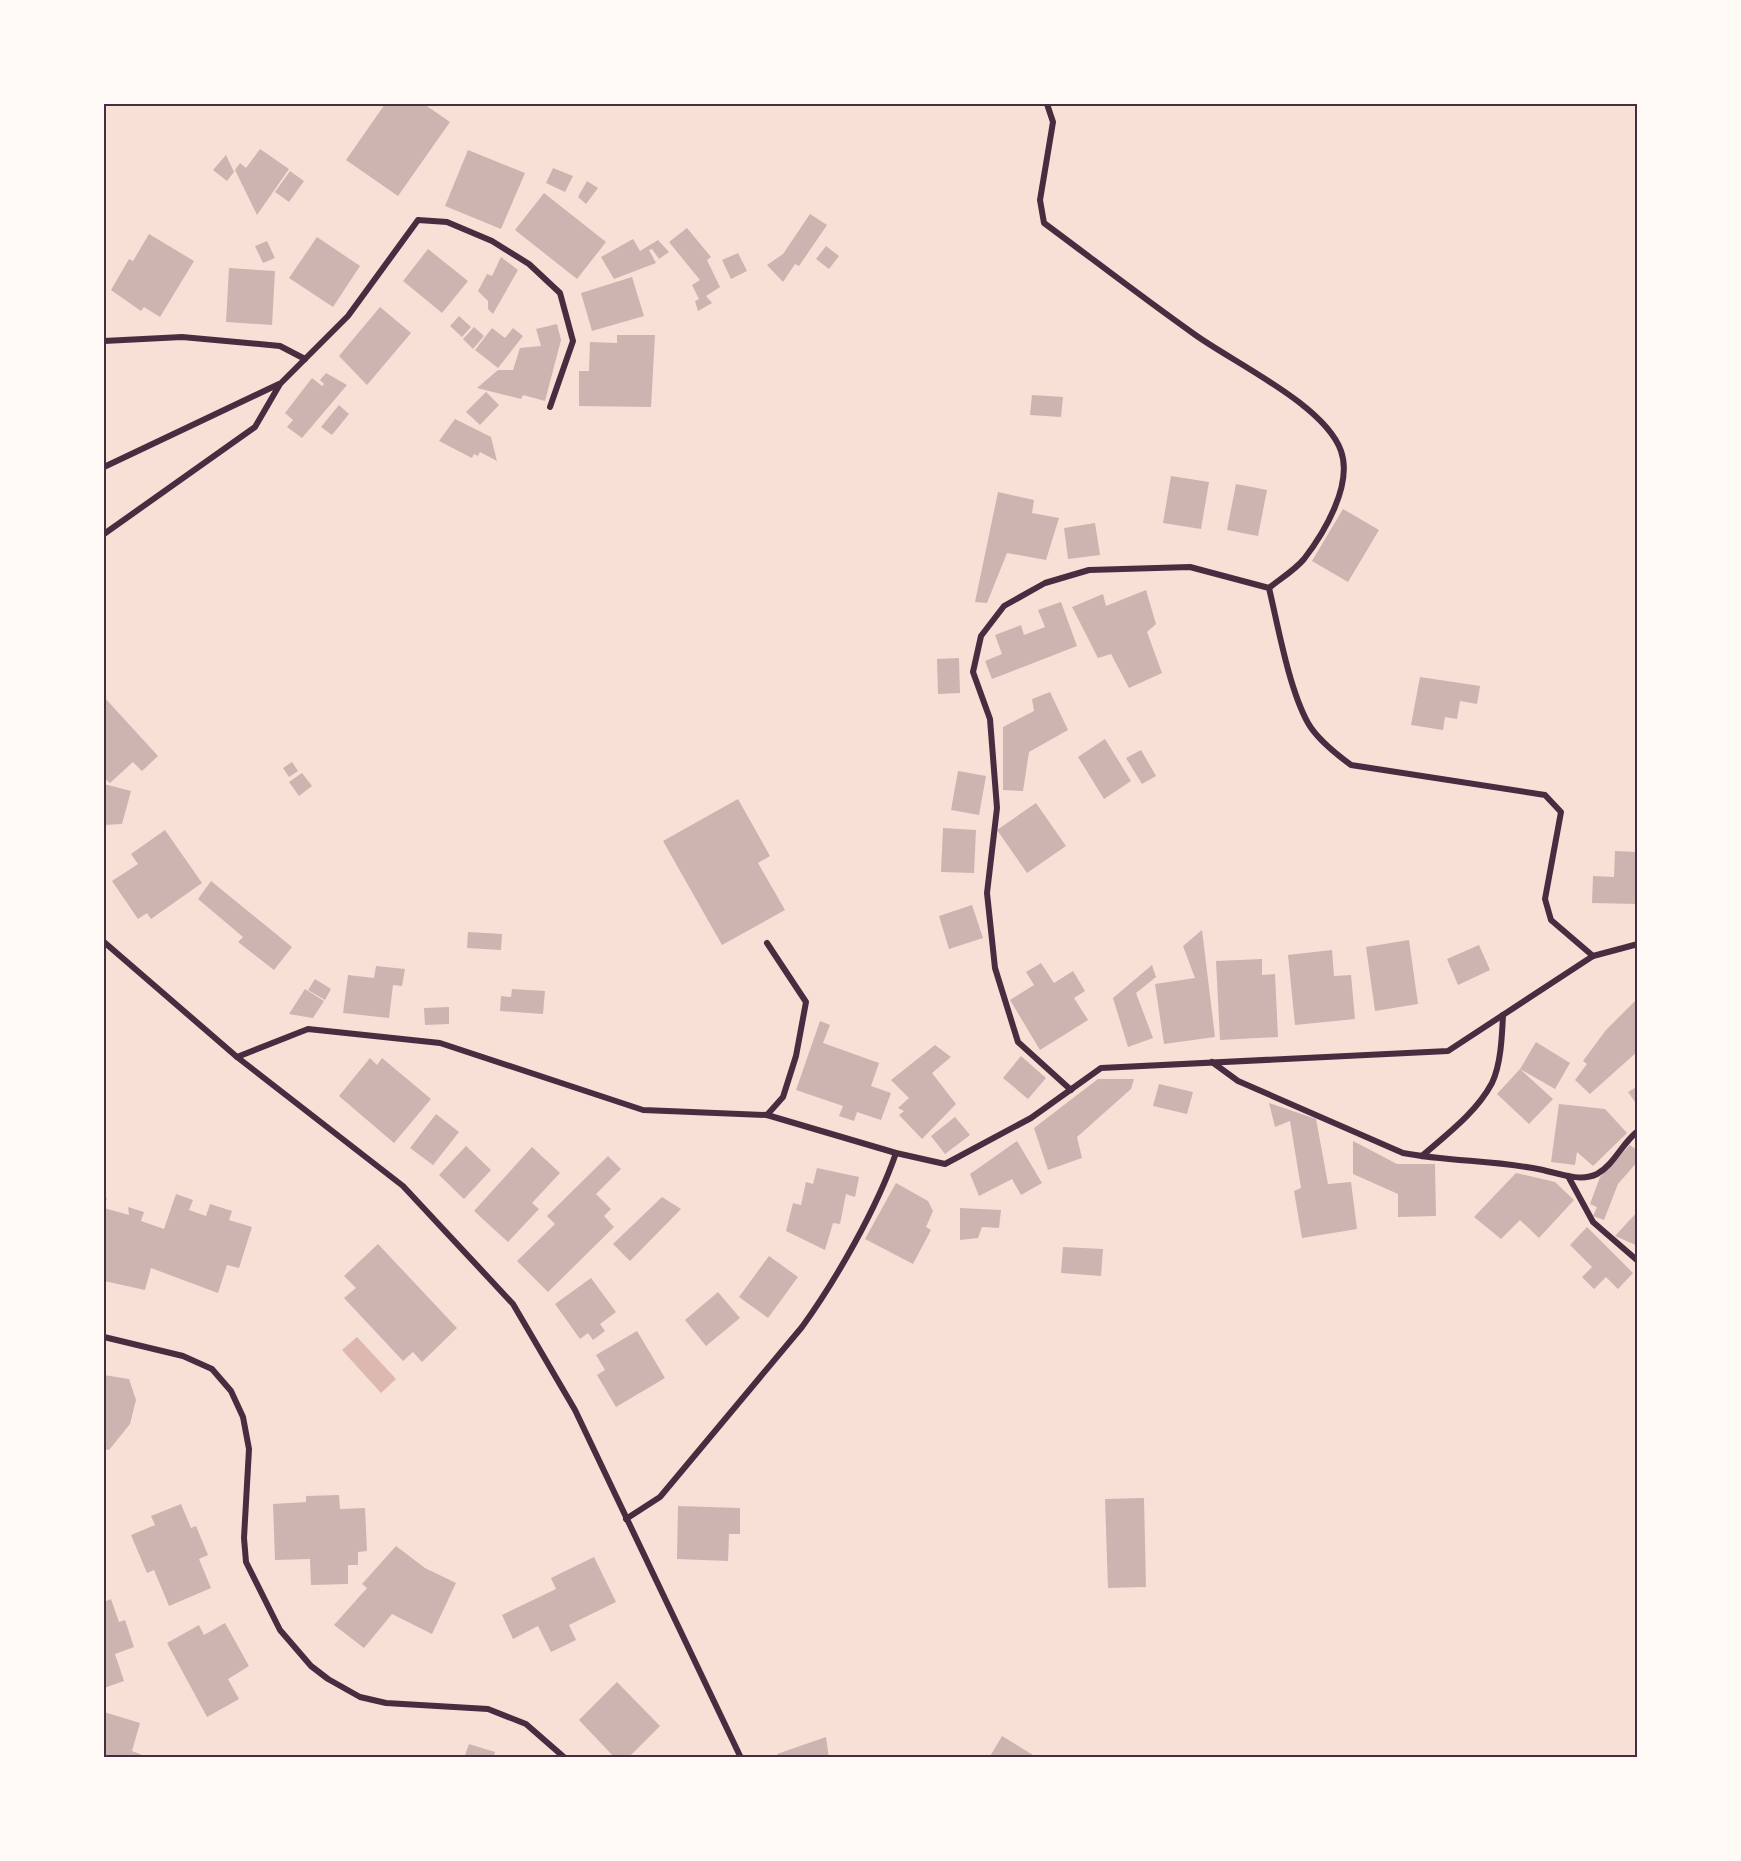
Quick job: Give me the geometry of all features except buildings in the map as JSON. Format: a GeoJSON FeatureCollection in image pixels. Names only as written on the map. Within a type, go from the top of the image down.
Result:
{"type":"FeatureCollection","features":[{"type":"Feature","properties":{"kind":"street"},"geometry":{"type":"LineString","coordinates":[[1047,104],[1053,122],[1040,200],[1044,224],[1196,336],[1308,409],[1332,432],[1342,453],[1343,479],[1335,505],[1302,561],[1269,588]]}},
{"type":"Feature","properties":{"kind":"street"},"geometry":{"type":"LineString","coordinates":[[104,534],[255,427],[280,384],[348,316],[418,220],[447,222],[492,241],[529,264],[560,293],[573,341],[550,407]]}},
{"type":"Feature","properties":{"kind":"street"},"geometry":{"type":"LineString","coordinates":[[104,341],[182,337],[280,346],[305,359]]}},
{"type":"Feature","properties":{"kind":"street"},"geometry":{"type":"LineString","coordinates":[[104,467],[280,384]]}},
{"type":"Feature","properties":{"kind":"street"},"geometry":{"type":"LineString","coordinates":[[1071,1090],[1018,1042],[995,968],[987,893],[997,808],[990,719],[973,672],[981,636],[1004,606],[1045,583],[1089,570],[1190,567],[1269,588]]}},
{"type":"Feature","properties":{"kind":"street"},"geometry":{"type":"LineString","coordinates":[[1269,588],[1292,679],[1308,723],[1335,753],[1351,765],[1545,795],[1561,812],[1545,899],[1551,920],[1593,956]]}},
{"type":"Feature","properties":{"kind":"street"},"geometry":{"type":"LineString","coordinates":[[104,942],[237,1057],[403,1186],[513,1304],[575,1410],[741,1758]]}},
{"type":"Feature","properties":{"kind":"street"},"geometry":{"type":"LineString","coordinates":[[767,943],[806,1002],[796,1056],[783,1098],[767,1115]]}},
{"type":"Feature","properties":{"kind":"street"},"geometry":{"type":"LineString","coordinates":[[237,1057],[308,1029],[440,1043],[644,1110],[767,1115],[896,1154],[945,1164],[1031,1118],[1101,1068],[1448,1051],[1593,956],[1638,944]]}},
{"type":"Feature","properties":{"kind":"street"},"geometry":{"type":"LineString","coordinates":[[1422,1156],[1465,1119],[1492,1082],[1501,1040],[1503,1015]]}},
{"type":"Feature","properties":{"kind":"street"},"geometry":{"type":"LineString","coordinates":[[1211,1062],[1238,1082],[1393,1149],[1422,1156],[1460,1162],[1510,1163],[1586,1178],[1598,1174],[1625,1141],[1638,1131]]}},
{"type":"Feature","properties":{"kind":"street"},"geometry":{"type":"LineString","coordinates":[[626,1519],[660,1497],[807,1320],[885,1185],[896,1154]]}},
{"type":"Feature","properties":{"kind":"street"},"geometry":{"type":"LineString","coordinates":[[1568,1176],[1593,1222],[1638,1261]]}},
{"type":"Feature","properties":{"kind":"street"},"geometry":{"type":"LineString","coordinates":[[104,1337],[183,1356],[212,1369],[231,1391],[243,1417],[249,1449],[244,1538],[246,1562],[280,1630],[311,1666],[328,1679],[360,1697],[386,1703],[488,1709],[526,1724],[565,1758]]}},
{"type":"Feature","properties":{"kind":"shaded area"},"geometry":{"type":"Polygon","coordinates":[[[357,1337],[396,1379],[381,1393],[342,1350],[357,1337]]]}}]}
